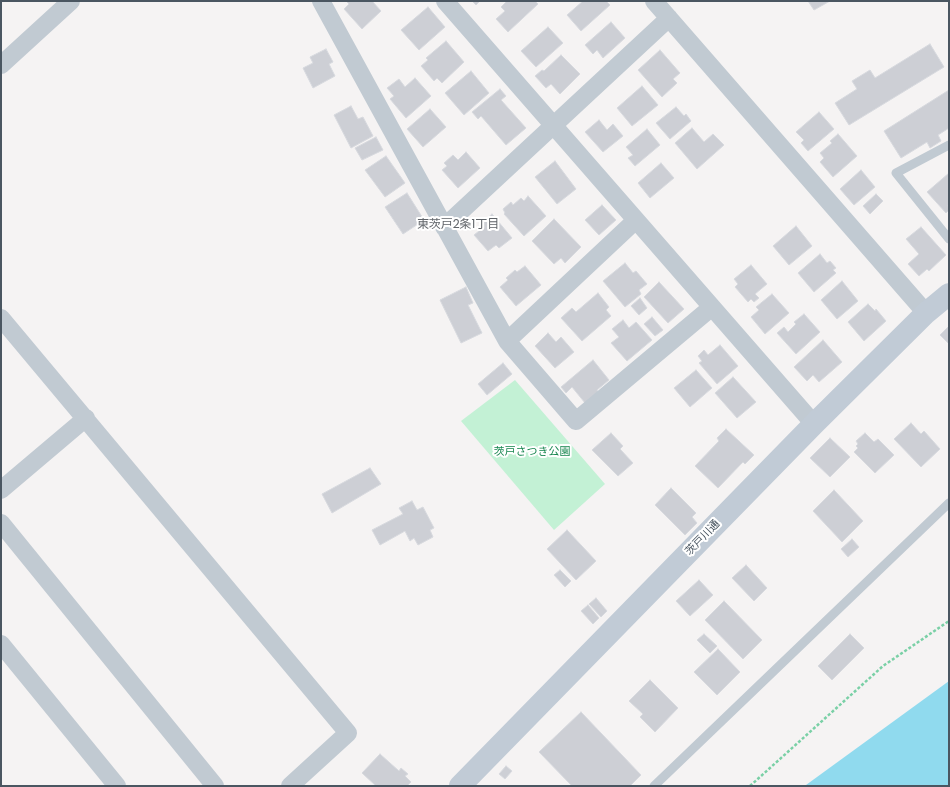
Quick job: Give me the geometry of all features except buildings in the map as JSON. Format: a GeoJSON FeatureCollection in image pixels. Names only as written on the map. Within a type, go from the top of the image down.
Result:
{"type":"FeatureCollection","features":[{"type":"Feature","properties":{"kind":"street"},"geometry":{"type":"LineString","coordinates":[[1,65],[71,1]]}},
{"type":"Feature","properties":{"kind":"street"},"geometry":{"type":"LineString","coordinates":[[321,1],[506,341],[576,421],[712,307]]}},
{"type":"Feature","properties":{"kind":"street"},"geometry":{"type":"LineString","coordinates":[[445,1],[814,424]]}},
{"type":"Feature","properties":{"kind":"street"},"geometry":{"type":"LineString","coordinates":[[654,1],[926,313]]}},
{"type":"Feature","properties":{"kind":"street"},"geometry":{"type":"LineString","coordinates":[[444,227],[669,18]]}},
{"type":"Feature","properties":{"kind":"street"},"geometry":{"type":"LineString","coordinates":[[506,341],[636,220]]}},
{"type":"Feature","properties":{"kind":"street","name":"茨戸川通"},"geometry":{"type":"LineString","coordinates":[[460,786],[814,424],[926,313],[949,294]]}},
{"type":"Feature","properties":{"kind":"street"},"geometry":{"type":"LineString","coordinates":[[1,318],[348,733],[290,786]]}},
{"type":"Feature","properties":{"kind":"street"},"geometry":{"type":"LineString","coordinates":[[1,490],[86,418]]}},
{"type":"Feature","properties":{"kind":"street"},"geometry":{"type":"LineString","coordinates":[[1,523],[215,786]]}},
{"type":"Feature","properties":{"kind":"street"},"geometry":{"type":"LineString","coordinates":[[1,644],[116,786]]}},
{"type":"Feature","properties":{"kind":"lane"},"geometry":{"type":"LineString","coordinates":[[949,145],[896,173],[949,239]]}},
{"type":"Feature","properties":{"kind":"lane"},"geometry":{"type":"LineString","coordinates":[[654,786],[949,503]]}},
{"type":"Feature","properties":{"kind":"lane"},"geometry":{"type":"LineString","coordinates":[[939,514],[949,511]]}},
{"type":"Feature","properties":{"kind":"path"},"geometry":{"type":"LineString","coordinates":[[750,786],[883,666],[949,621]]}},
{"type":"Feature","properties":{"kind":"green space","name":"茨戸さつき公園"},"geometry":{"type":"Polygon","coordinates":[[[515,380],[605,484],[554,530],[461,421],[515,380]]]}},
{"type":"Feature","properties":{"kind":"water"},"geometry":{"type":"Polygon","coordinates":[[[949,681],[949,786],[805,786],[806,785],[949,681]]]}},
{"type":"Feature","properties":{"kind":"district","name":"東茨戸2条1丁目"},"geometry":{"type":"Point","coordinates":[458,225]}}]}
